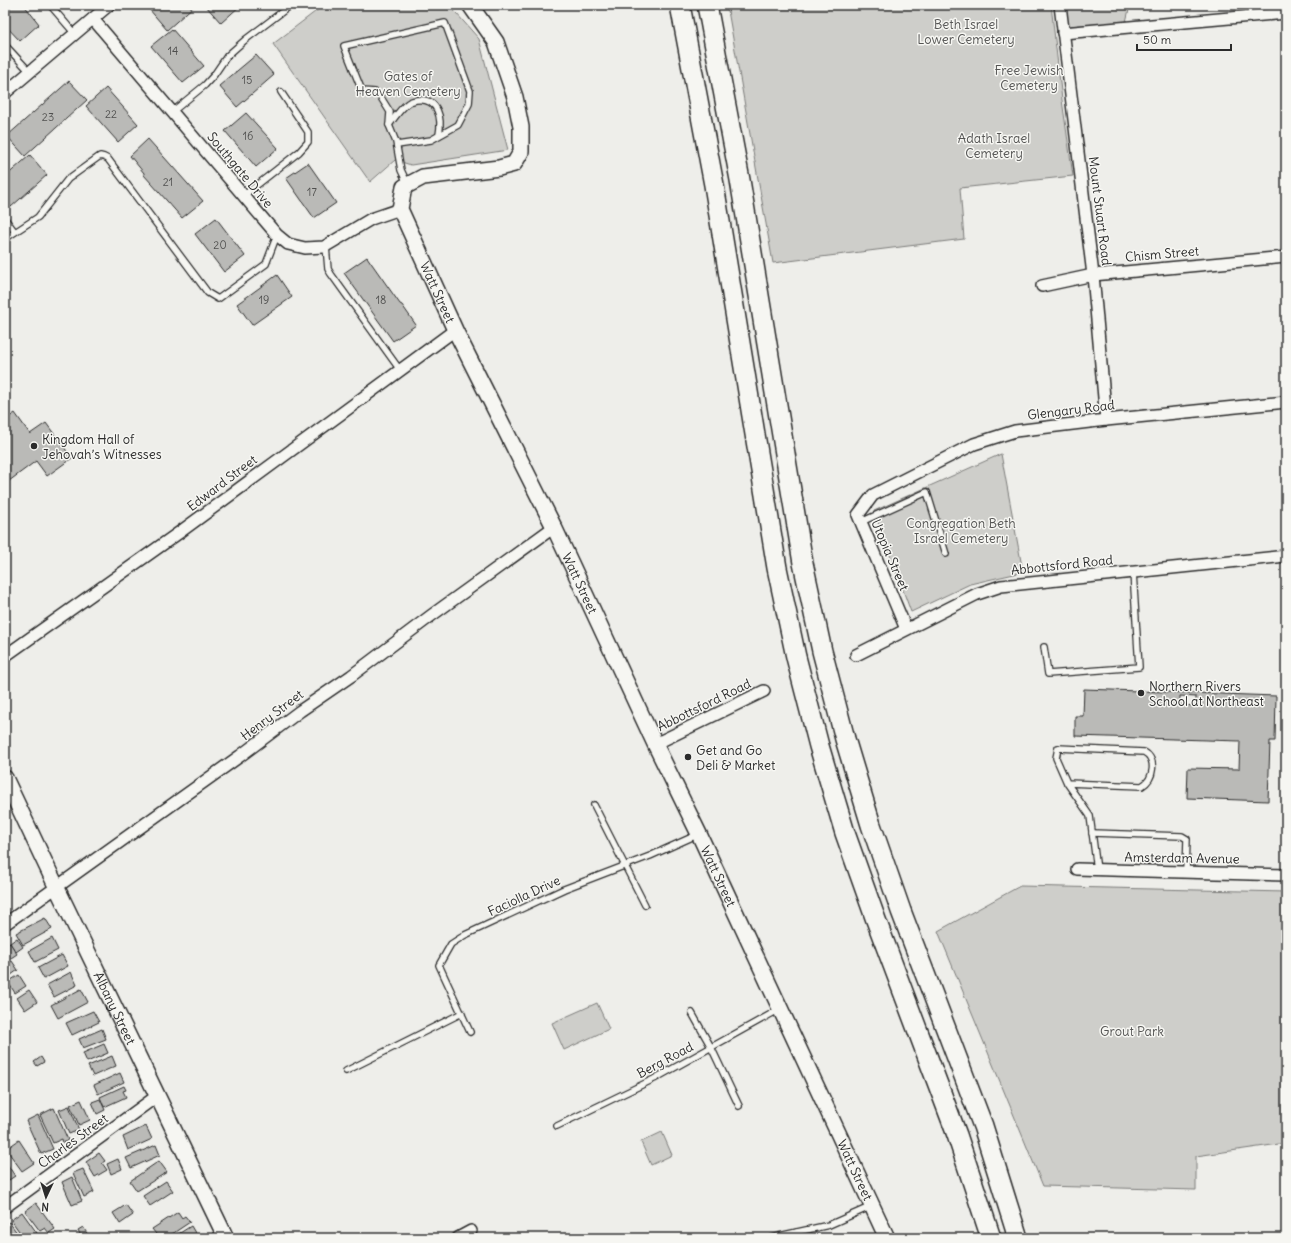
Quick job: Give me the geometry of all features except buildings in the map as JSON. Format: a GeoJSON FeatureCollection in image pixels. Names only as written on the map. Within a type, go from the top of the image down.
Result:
{"type":"FeatureCollection","features":[{"type":"Feature","properties":{"kind":"highway"},"geometry":{"type":"LineString","coordinates":[[680,5],[714,184],[776,560],[786,613],[800,672],[821,754],[846,833],[876,920],[958,1135],[990,1238]]}},
{"type":"Feature","properties":{"kind":"highway"},"geometry":{"type":"LineString","coordinates":[[707,5],[740,180],[803,563],[822,651],[845,739],[871,825],[901,911],[982,1126],[1018,1238]]}},
{"type":"Feature","properties":{"kind":"street"},"geometry":{"type":"LineString","coordinates":[[5,93],[108,5]]}},
{"type":"Feature","properties":{"kind":"street"},"geometry":{"type":"LineString","coordinates":[[400,209],[404,188],[423,177],[499,168],[514,164],[521,152],[521,127],[515,96],[496,42],[470,5]]}},
{"type":"Feature","properties":{"kind":"street","name":"Mount Stuart Road"},"geometry":{"type":"LineString","coordinates":[[1060,5],[1093,275],[1106,420]]}},
{"type":"Feature","properties":{"kind":"street"},"geometry":{"type":"LineString","coordinates":[[1064,33],[1286,13]]}},
{"type":"Feature","properties":{"kind":"street","name":"Southgate Drive"},"geometry":{"type":"LineString","coordinates":[[93,19],[243,196],[277,235],[288,244],[305,248],[326,246],[371,219],[400,209]]}},
{"type":"Feature","properties":{"kind":"street","name":"Watt Street"},"geometry":{"type":"LineString","coordinates":[[400,209],[455,330],[554,527],[887,1238]]}},
{"type":"Feature","properties":{"kind":"street","name":"Chism Street"},"geometry":{"type":"LineString","coordinates":[[1042,286],[1093,275],[1286,257]]}},
{"type":"Feature","properties":{"kind":"street","name":"Edward Street"},"geometry":{"type":"LineString","coordinates":[[5,656],[180,532],[455,330]]}},
{"type":"Feature","properties":{"kind":"street","name":"Glengary Road"},"geometry":{"type":"LineString","coordinates":[[873,495],[974,444],[1015,431],[1106,420],[1286,402]]}},
{"type":"Feature","properties":{"kind":"street","name":"Utopia Street"},"geometry":{"type":"LineString","coordinates":[[873,495],[858,515],[906,629]]}},
{"type":"Feature","properties":{"kind":"street","name":"Henry Street"},"geometry":{"type":"LineString","coordinates":[[5,924],[56,886],[240,756],[300,711],[351,676],[432,615],[554,527]]}},
{"type":"Feature","properties":{"kind":"street","name":"Abbottsford Road"},"geometry":{"type":"LineString","coordinates":[[856,655],[977,594],[1001,586],[1286,556]]}},
{"type":"Feature","properties":{"kind":"street","name":"Abbottsford Road"},"geometry":{"type":"LineString","coordinates":[[655,744],[764,691]]}},
{"type":"Feature","properties":{"kind":"street","name":"Albany Street"},"geometry":{"type":"LineString","coordinates":[[5,778],[225,1238]]}},
{"type":"Feature","properties":{"kind":"street","name":"Amsterdam Avenue"},"geometry":{"type":"LineString","coordinates":[[1077,869],[1286,875]]}},
{"type":"Feature","properties":{"kind":"street","name":"Charles Street"},"geometry":{"type":"LineString","coordinates":[[5,1207],[157,1096]]}},
{"type":"Feature","properties":{"kind":"street"},"geometry":{"type":"LineString","coordinates":[[458,1238],[471,1231]]}},
{"type":"Feature","properties":{"kind":"lane"},"geometry":{"type":"LineString","coordinates":[[50,5],[75,34]]}},
{"type":"Feature","properties":{"kind":"lane"},"geometry":{"type":"LineString","coordinates":[[172,112],[205,86],[214,76],[227,56],[291,5]]}},
{"type":"Feature","properties":{"kind":"lane"},"geometry":{"type":"LineString","coordinates":[[397,145],[431,140],[458,125],[468,104],[470,91],[445,23],[344,46],[362,91],[375,92],[380,96],[390,112],[389,125],[397,145],[401,170],[408,185]]}},
{"type":"Feature","properties":{"kind":"lane"},"geometry":{"type":"LineString","coordinates":[[5,45],[30,72]]}},
{"type":"Feature","properties":{"kind":"lane"},"geometry":{"type":"LineString","coordinates":[[243,196],[299,152],[308,142],[308,132],[281,92]]}},
{"type":"Feature","properties":{"kind":"lane"},"geometry":{"type":"LineString","coordinates":[[389,125],[409,102],[421,100],[433,104],[439,112],[441,125],[439,135]]}},
{"type":"Feature","properties":{"kind":"lane"},"geometry":{"type":"LineString","coordinates":[[5,239],[38,217],[68,179],[100,156],[104,156],[108,159],[208,293],[218,299],[266,264],[277,235]]}},
{"type":"Feature","properties":{"kind":"lane"},"geometry":{"type":"LineString","coordinates":[[5,219],[15,232]]}},
{"type":"Feature","properties":{"kind":"lane"},"geometry":{"type":"LineString","coordinates":[[326,246],[328,269],[400,370]]}},
{"type":"Feature","properties":{"kind":"lane"},"geometry":{"type":"LineString","coordinates":[[860,522],[927,492],[946,554]]}},
{"type":"Feature","properties":{"kind":"lane"},"geometry":{"type":"LineString","coordinates":[[1044,647],[1048,674],[1139,667],[1133,572]]}},
{"type":"Feature","properties":{"kind":"lane"},"geometry":{"type":"LineString","coordinates":[[1067,783],[1142,786],[1151,778],[1152,760],[1148,754],[1144,752],[1058,748],[1056,758],[1067,783],[1090,816],[1097,870]]}},
{"type":"Feature","properties":{"kind":"lane"},"geometry":{"type":"LineString","coordinates":[[594,805],[645,905]]}},
{"type":"Feature","properties":{"kind":"lane"},"geometry":{"type":"LineString","coordinates":[[1092,833],[1182,836],[1187,839],[1186,872]]}},
{"type":"Feature","properties":{"kind":"lane","name":"Faciolla Drive"},"geometry":{"type":"LineString","coordinates":[[470,1032],[439,965],[451,944],[464,935],[564,889],[626,866],[699,834]]}},
{"type":"Feature","properties":{"kind":"lane","name":"Berg Road"},"geometry":{"type":"LineString","coordinates":[[557,1126],[654,1079],[780,1009]]}},
{"type":"Feature","properties":{"kind":"lane"},"geometry":{"type":"LineString","coordinates":[[346,1071],[462,1013]]}},
{"type":"Feature","properties":{"kind":"lane"},"geometry":{"type":"LineString","coordinates":[[692,1013],[711,1047],[739,1106]]}},
{"type":"Feature","properties":{"kind":"lane"},"geometry":{"type":"LineString","coordinates":[[772,1238],[829,1226],[872,1206]]}},
{"type":"Feature","properties":{"kind":"lane"},"geometry":{"type":"LineString","coordinates":[[796,1232],[799,1238]]}},
{"type":"Feature","properties":{"kind":"green space","name":"Gates of Heaven Cemetery"},"geometry":{"type":"Polygon","coordinates":[[[324,5],[449,5],[479,39],[508,150],[411,165],[395,160],[370,182],[273,44],[324,5]]]}},
{"type":"Feature","properties":{"kind":"green space"},"geometry":{"type":"Polygon","coordinates":[[[727,5],[1051,5],[1062,100],[1073,176],[960,188],[964,239],[773,263],[727,5]]]}},
{"type":"Feature","properties":{"kind":"green space"},"geometry":{"type":"Polygon","coordinates":[[[1066,5],[1130,5],[1126,22],[1068,26],[1066,5]]]}},
{"type":"Feature","properties":{"kind":"green space","name":"Congregation Beth Israel Cemetery"},"geometry":{"type":"Polygon","coordinates":[[[1001,454],[1023,572],[970,584],[911,612],[874,511],[1001,454]]]}},
{"type":"Feature","properties":{"kind":"green space","name":"Grout Park"},"geometry":{"type":"Polygon","coordinates":[[[1020,886],[1286,892],[1286,1143],[1196,1156],[1196,1190],[1043,1186],[938,931],[1020,886]]]}},
{"type":"Feature","properties":{"kind":"green space"},"geometry":{"type":"Polygon","coordinates":[[[597,1003],[609,1029],[564,1050],[552,1023],[597,1003]]]}},
{"type":"Feature","properties":{"kind":"green space"},"geometry":{"type":"Polygon","coordinates":[[[662,1132],[672,1155],[651,1165],[641,1142],[662,1132]]]}},
{"type":"Feature","properties":{"kind":"place","name":"Kingdom Hall of Jehovah’s Witnesses"},"geometry":{"type":"Point","coordinates":[34,446]}},
{"type":"Feature","properties":{"kind":"place","name":"Northern Rivers School at Northeast"},"geometry":{"type":"Point","coordinates":[1141,693]}},
{"type":"Feature","properties":{"kind":"place","name":"Get and Go Deli & Market"},"geometry":{"type":"Point","coordinates":[688,757]}},
{"type":"Feature","properties":{"kind":"park label","name":"Beth Israel Lower Cemetery"},"geometry":{"type":"Point","coordinates":[966,32]}},
{"type":"Feature","properties":{"kind":"park label","name":"Free Jewish Cemetery"},"geometry":{"type":"Point","coordinates":[1029,78]}},
{"type":"Feature","properties":{"kind":"park label","name":"Adath Israel Cemetery"},"geometry":{"type":"Point","coordinates":[994,146]}}]}
